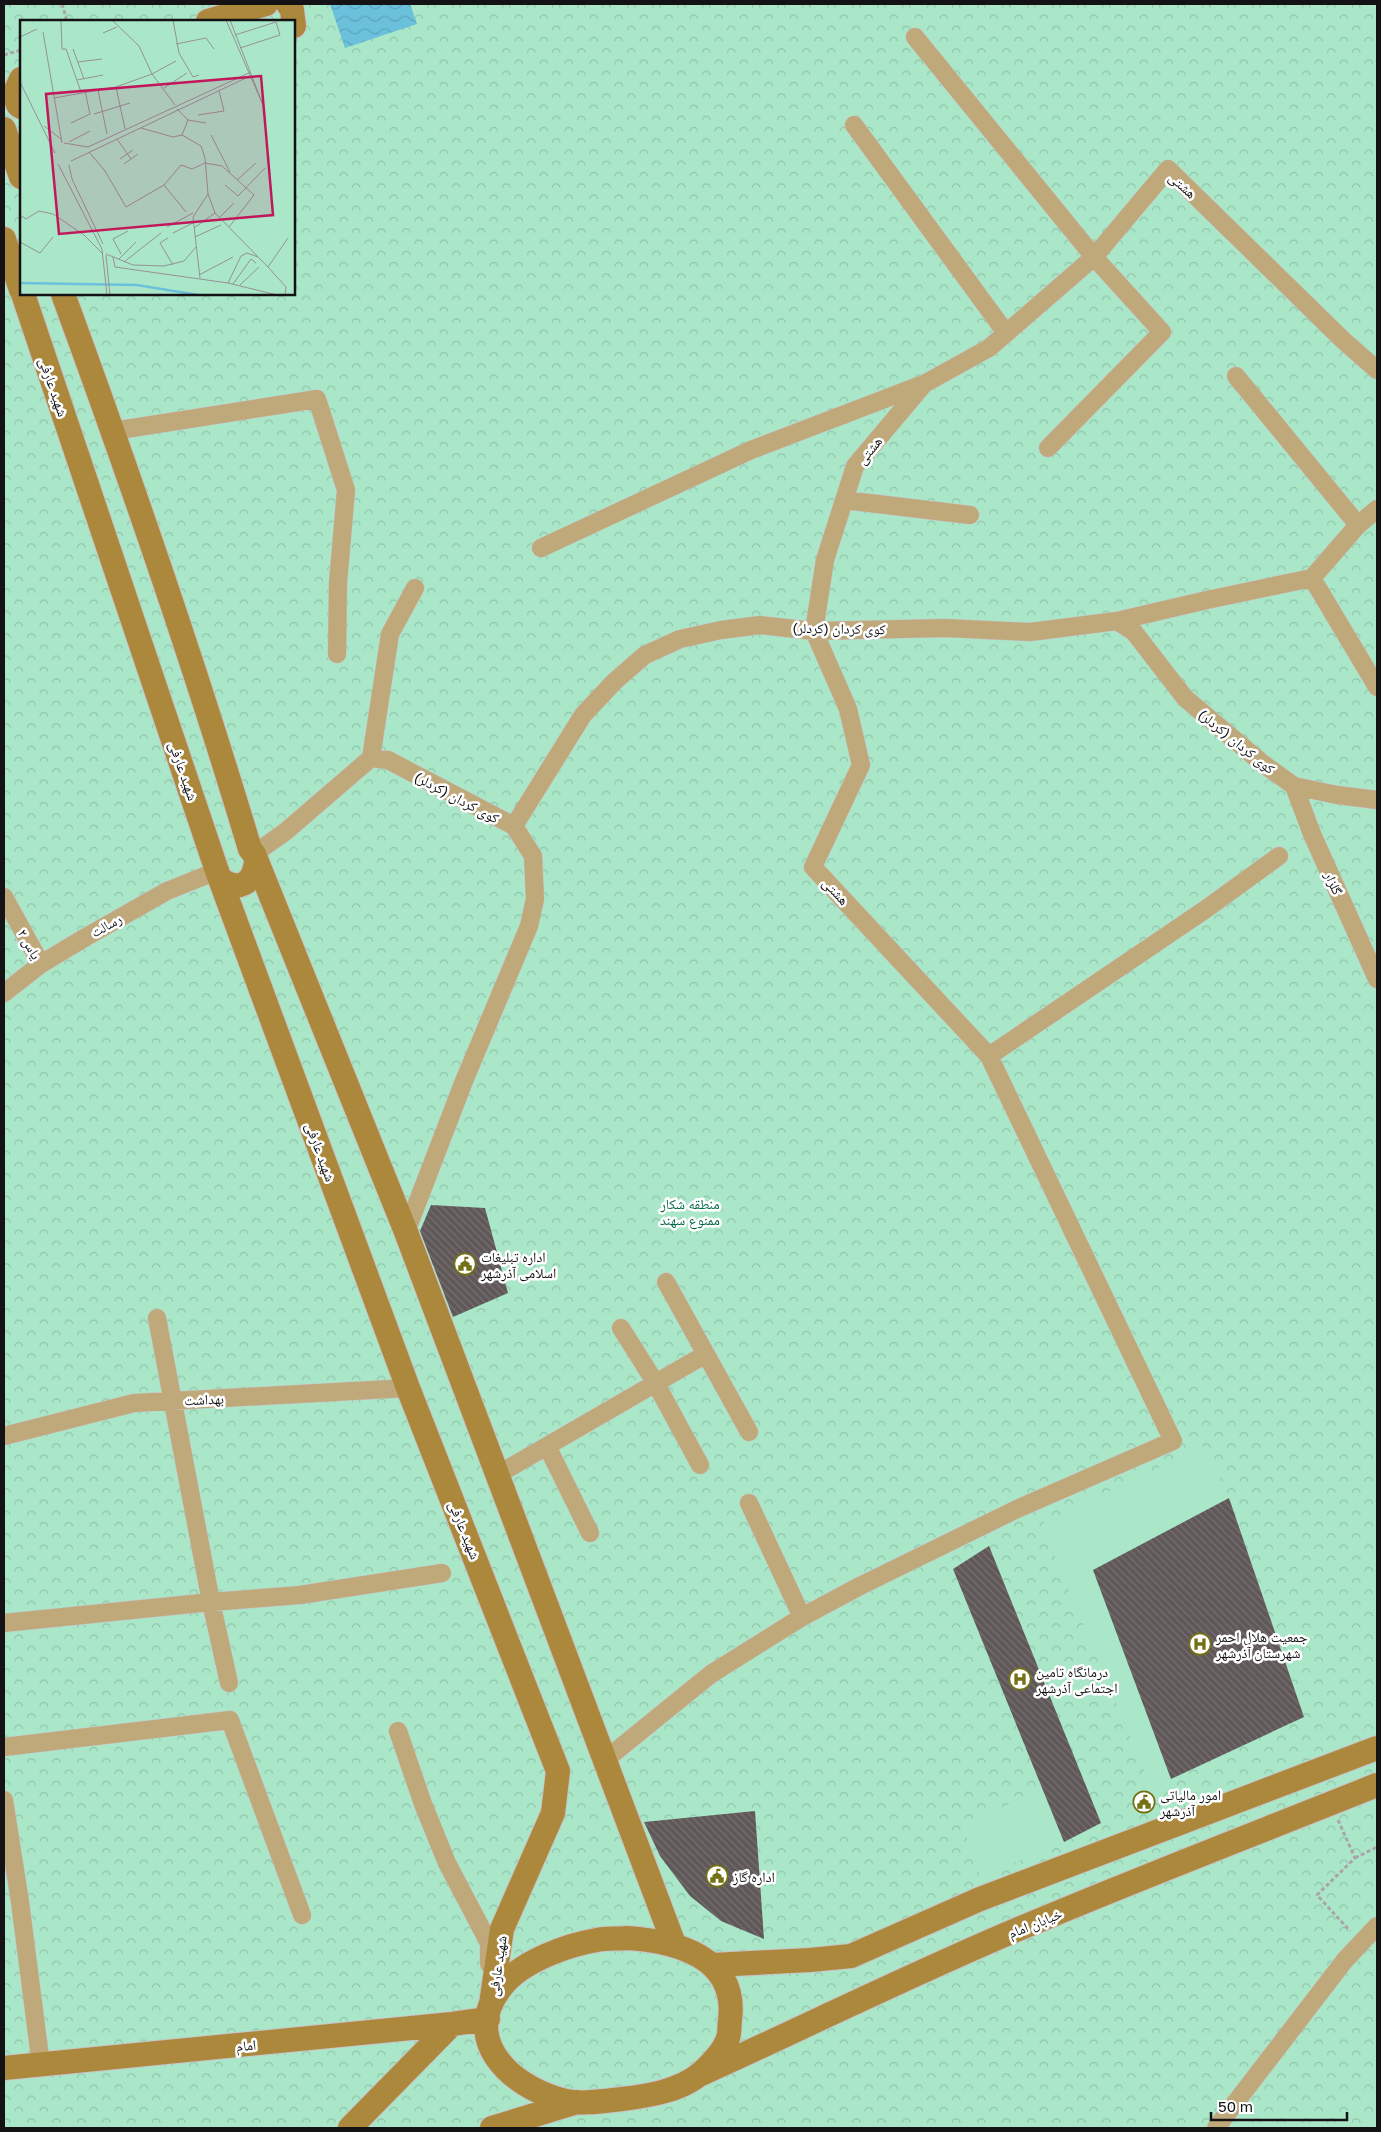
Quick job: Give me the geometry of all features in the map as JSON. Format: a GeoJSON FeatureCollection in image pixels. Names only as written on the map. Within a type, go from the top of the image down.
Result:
{"type":"FeatureCollection","features":[{"type":"Feature","properties":{"kind":"street"},"geometry":{"type":"LineString","coordinates":[[211,20],[266,4]]}},
{"type":"Feature","properties":{"kind":"street"},"geometry":{"type":"LineString","coordinates":[[288,4],[292,10],[293,20]]}},
{"type":"Feature","properties":{"kind":"street"},"geometry":{"type":"LineString","coordinates":[[915,37],[1094,257],[1162,332],[1048,448]]}},
{"type":"Feature","properties":{"kind":"street"},"geometry":{"type":"LineString","coordinates":[[4,84],[20,79]]}},
{"type":"Feature","properties":{"kind":"street"},"geometry":{"type":"LineString","coordinates":[[20,81],[14,94],[20,107]]}},
{"type":"Feature","properties":{"kind":"street"},"geometry":{"type":"LineString","coordinates":[[4,124],[20,118]]}},
{"type":"Feature","properties":{"kind":"street"},"geometry":{"type":"LineString","coordinates":[[854,125],[1006,333]]}},
{"type":"Feature","properties":{"kind":"street"},"geometry":{"type":"LineString","coordinates":[[4,129],[20,175]]}},
{"type":"Feature","properties":{"kind":"street","name":"هشتی"},"geometry":{"type":"LineString","coordinates":[[989,1056],[813,867],[861,765],[848,709],[814,631],[825,560],[855,466],[924,384],[989,348],[1094,257],[1168,169],[1344,341],[1377,370]]}},
{"type":"Feature","properties":{"kind":"street"},"geometry":{"type":"LineString","coordinates":[[4,238],[20,287]]}},
{"type":"Feature","properties":{"kind":"street","name":"شهید عارفی"},"geometry":{"type":"LineString","coordinates":[[22,295],[217,870],[408,1388],[558,1771],[554,1813],[502,1929],[487,2038],[490,2051],[506,2071],[532,2090],[563,2101],[581,2101]]}},
{"type":"Feature","properties":{"kind":"street"},"geometry":{"type":"LineString","coordinates":[[64,295],[113,431],[217,737],[254,855],[406,1232],[674,1944]]}},
{"type":"Feature","properties":{"kind":"street"},"geometry":{"type":"LineString","coordinates":[[1236,376],[1358,525]]}},
{"type":"Feature","properties":{"kind":"street"},"geometry":{"type":"LineString","coordinates":[[540,548],[751,450],[924,384]]}},
{"type":"Feature","properties":{"kind":"street"},"geometry":{"type":"LineString","coordinates":[[113,431],[317,399],[346,490],[338,582],[337,654]]}},
{"type":"Feature","properties":{"kind":"street"},"geometry":{"type":"LineString","coordinates":[[844,500],[970,515]]}},
{"type":"Feature","properties":{"kind":"street"},"geometry":{"type":"LineString","coordinates":[[1117,621],[1312,578],[1358,525],[1377,509]]}},
{"type":"Feature","properties":{"kind":"street"},"geometry":{"type":"LineString","coordinates":[[1312,578],[1377,687]]}},
{"type":"Feature","properties":{"kind":"street"},"geometry":{"type":"LineString","coordinates":[[254,855],[285,832],[371,758],[390,634],[415,588]]}},
{"type":"Feature","properties":{"kind":"street","name":"کوی کردان (کردلر)"},"geometry":{"type":"LineString","coordinates":[[371,758],[388,760],[514,826],[583,715],[615,681],[645,655],[680,639],[721,630],[760,625],[814,631],[945,628],[1030,632],[1117,621],[1134,632],[1185,698],[1262,763],[1294,786],[1337,795],[1377,800]]}},
{"type":"Feature","properties":{"kind":"street","name":"گلزار"},"geometry":{"type":"LineString","coordinates":[[1294,786],[1312,834],[1377,979]]}},
{"type":"Feature","properties":{"kind":"street"},"geometry":{"type":"LineString","coordinates":[[406,1232],[464,1081],[529,926],[535,899],[533,856],[514,826]]}},
{"type":"Feature","properties":{"kind":"street"},"geometry":{"type":"LineString","coordinates":[[240,844],[254,855],[253,875],[242,884],[228,884],[217,870],[218,853],[227,846],[240,844]]}},
{"type":"Feature","properties":{"kind":"street"},"geometry":{"type":"LineString","coordinates":[[605,1760],[711,1674],[802,1617],[860,1586],[1017,1509],[1173,1441],[989,1056],[1198,915],[1279,856]]}},
{"type":"Feature","properties":{"kind":"street","name":"رسالت"},"geometry":{"type":"LineString","coordinates":[[4,992],[41,964],[167,891],[217,870]]}},
{"type":"Feature","properties":{"kind":"street","name":"یاس ۲"},"geometry":{"type":"LineString","coordinates":[[4,897],[41,964]]}},
{"type":"Feature","properties":{"kind":"street"},"geometry":{"type":"LineString","coordinates":[[666,1282],[749,1432]]}},
{"type":"Feature","properties":{"kind":"street"},"geometry":{"type":"LineString","coordinates":[[158,1318],[211,1602],[229,1683]]}},
{"type":"Feature","properties":{"kind":"street"},"geometry":{"type":"LineString","coordinates":[[621,1328],[654,1382],[700,1466]]}},
{"type":"Feature","properties":{"kind":"street"},"geometry":{"type":"LineString","coordinates":[[497,1475],[654,1382],[706,1354]]}},
{"type":"Feature","properties":{"kind":"street","name":"بهداشت"},"geometry":{"type":"LineString","coordinates":[[4,1436],[134,1403],[408,1388]]}},
{"type":"Feature","properties":{"kind":"street"},"geometry":{"type":"LineString","coordinates":[[548,1446],[590,1533]]}},
{"type":"Feature","properties":{"kind":"street"},"geometry":{"type":"LineString","coordinates":[[749,1503],[802,1617]]}},
{"type":"Feature","properties":{"kind":"street"},"geometry":{"type":"LineString","coordinates":[[4,1623],[300,1595],[442,1572]]}},
{"type":"Feature","properties":{"kind":"street"},"geometry":{"type":"LineString","coordinates":[[4,1747],[230,1720],[302,1915]]}},
{"type":"Feature","properties":{"kind":"street"},"geometry":{"type":"LineString","coordinates":[[398,1731],[423,1804],[447,1863],[488,1943],[490,2012]]}},
{"type":"Feature","properties":{"kind":"street"},"geometry":{"type":"LineString","coordinates":[[713,1965],[851,1956],[980,1900],[1377,1748]]}},
{"type":"Feature","properties":{"kind":"street","name":"خیابان امام"},"geometry":{"type":"LineString","coordinates":[[581,2101],[600,2102],[638,2097],[672,2088],[843,2010],[917,1973],[1003,1936],[1377,1785]]}},
{"type":"Feature","properties":{"kind":"street"},"geometry":{"type":"LineString","coordinates":[[4,1800],[20,1902],[41,2065]]}},
{"type":"Feature","properties":{"kind":"street"},"geometry":{"type":"LineString","coordinates":[[1216,2128],[1344,1960],[1377,1926]]}},
{"type":"Feature","properties":{"kind":"street"},"geometry":{"type":"LineString","coordinates":[[490,2012],[503,1984],[529,1964],[559,1950],[607,1939],[655,1940],[674,1944],[694,1953],[713,1965],[722,1976],[728,1992],[731,2015],[728,2039],[716,2057],[699,2075]]}},
{"type":"Feature","properties":{"kind":"street","name":"امام"},"geometry":{"type":"LineString","coordinates":[[4,2068],[452,2024],[490,2012]]}},
{"type":"Feature","properties":{"kind":"street"},"geometry":{"type":"LineString","coordinates":[[350,2128],[452,2024]]}},
{"type":"Feature","properties":{"kind":"street"},"geometry":{"type":"LineString","coordinates":[[492,2128],[581,2101]]}},
{"type":"Feature","properties":{"kind":"path"},"geometry":{"type":"LineString","coordinates":[[62,4],[67,20]]}},
{"type":"Feature","properties":{"kind":"path"},"geometry":{"type":"LineString","coordinates":[[4,55],[20,50]]}},
{"type":"Feature","properties":{"kind":"path"},"geometry":{"type":"LineString","coordinates":[[1331,1804],[1355,1858]]}},
{"type":"Feature","properties":{"kind":"path"},"geometry":{"type":"LineString","coordinates":[[1361,1943],[1317,1895],[1355,1858],[1377,1847]]}},
{"type":"Feature","properties":{"kind":"green space","name":"منطقه شکار ممنوع سهند"},"geometry":{"type":"Polygon","coordinates":[[[4,4],[1377,4],[1377,2128],[4,2128],[4,4]]]}},
{"type":"Feature","properties":{"kind":"green space"},"geometry":{"type":"Polygon","coordinates":[[[1206,1445],[1229,1498],[1093,1570],[1171,1779],[1152,1788],[1041,1524],[1206,1445]]]}},
{"type":"Feature","properties":{"kind":"green space"},"geometry":{"type":"Polygon","coordinates":[[[1043,1790],[1064,1842],[981,1877],[962,1824],[1043,1790]]]}},
{"type":"Feature","properties":{"kind":"water"},"geometry":{"type":"Polygon","coordinates":[[[330,4],[410,4],[417,24],[345,48],[330,4]]]}},
{"type":"Feature","properties":{"kind":"building","name":"اداره تبلیغات اسلامی آذرشهر"},"geometry":{"type":"Polygon","coordinates":[[[431,1205],[485,1208],[508,1293],[453,1317],[420,1231],[431,1205]]]}},
{"type":"Feature","properties":{"kind":"building","name":"جمعیت هلال احمر شهرستان آذرشهر"},"geometry":{"type":"Polygon","coordinates":[[[1229,1498],[1304,1717],[1171,1779],[1093,1570],[1229,1498]]]}},
{"type":"Feature","properties":{"kind":"building","name":"درمانگاه تامین اجتماعی آذرشهر"},"geometry":{"type":"Polygon","coordinates":[[[989,1546],[1101,1823],[1064,1842],[953,1569],[989,1546]]]}},
{"type":"Feature","properties":{"kind":"building","name":"اداره گاز"},"geometry":{"type":"Polygon","coordinates":[[[755,1811],[764,1939],[721,1921],[690,1896],[660,1856],[644,1822],[755,1811]]]}},
{"type":"Feature","properties":{"kind":"place","name":"اداره تبلیغات اسلامی آذرشهر"},"geometry":{"type":"Point","coordinates":[465,1264]}},
{"type":"Feature","properties":{"kind":"place","name":"جمعیت هلال احمر شهرستان آذرشهر"},"geometry":{"type":"Point","coordinates":[1200,1644]}},
{"type":"Feature","properties":{"kind":"place","name":"درمانگاه تامین اجتماعی آذرشهر"},"geometry":{"type":"Point","coordinates":[1020,1679]}},
{"type":"Feature","properties":{"kind":"place","name":"امور مالیاتی آذرشهر"},"geometry":{"type":"Point","coordinates":[1144,1802]}},
{"type":"Feature","properties":{"kind":"place","name":"اداره گاز"},"geometry":{"type":"Point","coordinates":[717,1876]}}]}
